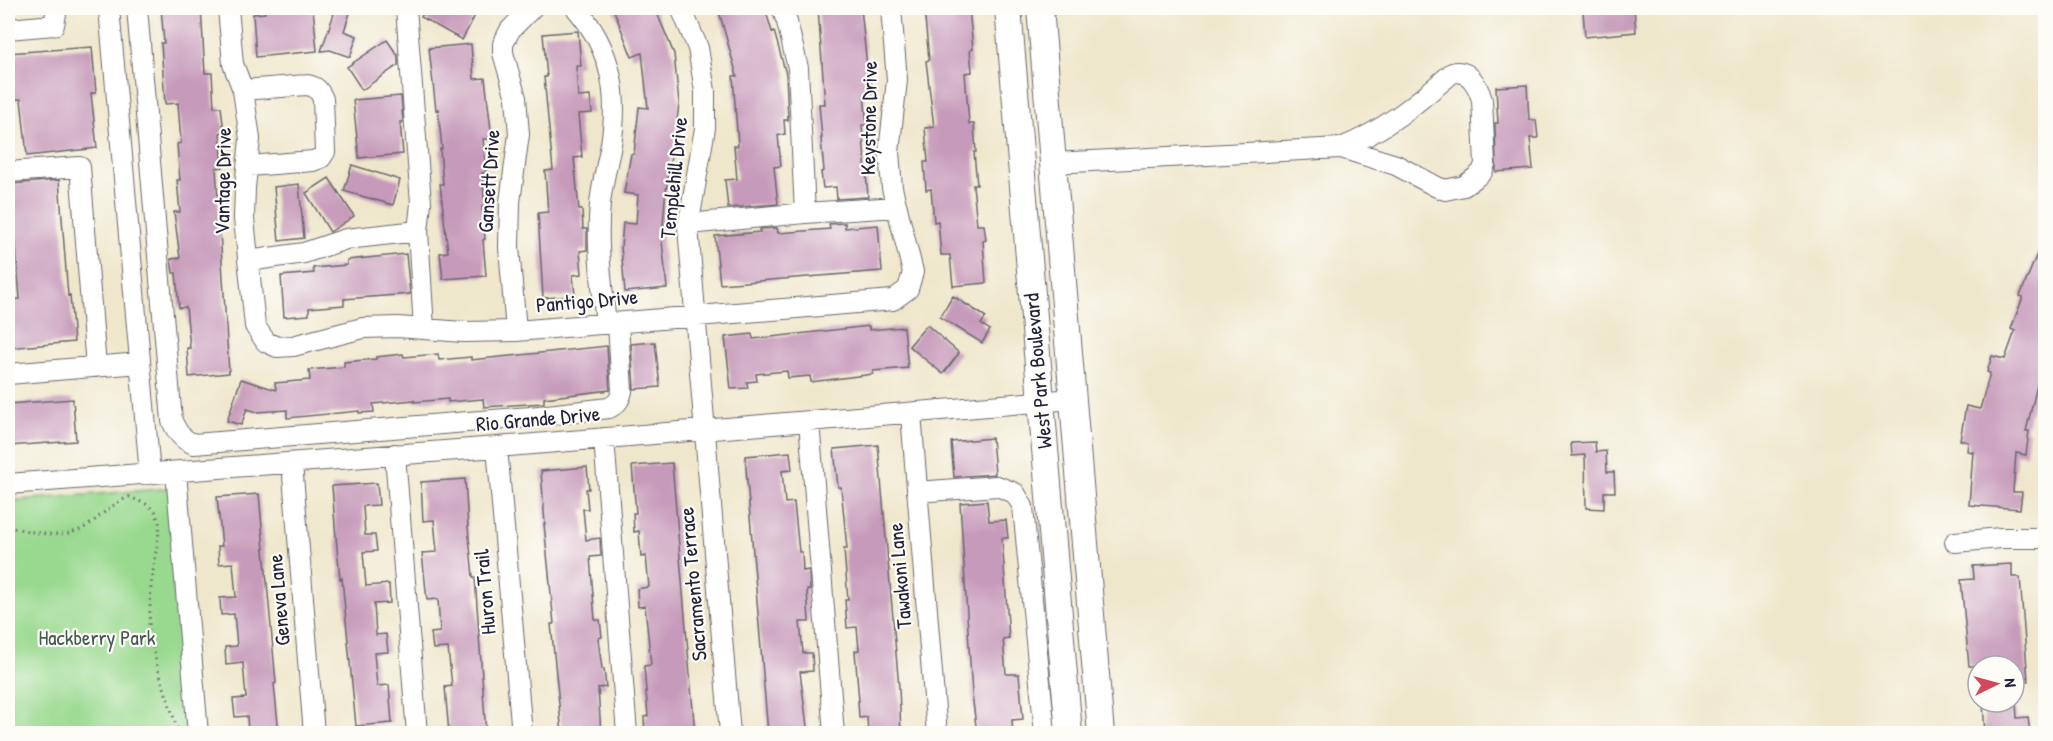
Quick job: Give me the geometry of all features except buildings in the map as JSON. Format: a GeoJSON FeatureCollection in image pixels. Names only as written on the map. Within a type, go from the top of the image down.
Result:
{"type":"FeatureCollection","features":[{"type":"Feature","properties":{"kind":"main road","name":"West Park Boulevard"},"geometry":{"type":"LineString","coordinates":[[1008,8],[1069,734]]}},
{"type":"Feature","properties":{"kind":"main road","name":"West Park Boulevard"},"geometry":{"type":"LineString","coordinates":[[1040,8],[1101,734]]}},
{"type":"Feature","properties":{"kind":"main road"},"geometry":{"type":"LineString","coordinates":[[1022,165],[1053,163]]}},
{"type":"Feature","properties":{"kind":"street"},"geometry":{"type":"LineString","coordinates":[[8,29],[54,25],[57,8]]}},
{"type":"Feature","properties":{"kind":"street"},"geometry":{"type":"LineString","coordinates":[[109,8],[150,474]]}},
{"type":"Feature","properties":{"kind":"street"},"geometry":{"type":"LineString","coordinates":[[137,8],[172,420],[180,436],[186,442],[194,444],[541,416],[609,408],[616,404],[622,391],[599,237],[600,206],[614,119],[614,96],[611,74],[596,35],[576,8]]}},
{"type":"Feature","properties":{"kind":"street","name":"Vantage Drive"},"geometry":{"type":"LineString","coordinates":[[228,8],[233,64],[243,90],[250,140],[244,219],[255,326],[266,342],[277,347]]}},
{"type":"Feature","properties":{"kind":"street"},"geometry":{"type":"LineString","coordinates":[[406,8],[421,203],[418,231],[424,329]]}},
{"type":"Feature","properties":{"kind":"street","name":"Gansett Drive"},"geometry":{"type":"LineString","coordinates":[[516,331],[509,247],[510,202],[519,134],[516,98],[503,53],[503,44],[510,30],[532,8]]}},
{"type":"Feature","properties":{"kind":"street","name":"Templehill Drive"},"geometry":{"type":"LineString","coordinates":[[681,8],[698,48],[705,91],[705,128],[688,224],[704,429]]}},
{"type":"Feature","properties":{"kind":"street"},"geometry":{"type":"LineString","coordinates":[[782,8],[798,68],[802,113],[805,213]]}},
{"type":"Feature","properties":{"kind":"street","name":"Keystone Drive"},"geometry":{"type":"LineString","coordinates":[[891,8],[897,80],[889,152],[892,188],[913,272],[908,289],[901,295]]}},
{"type":"Feature","properties":{"kind":"street"},"geometry":{"type":"LineString","coordinates":[[1053,163],[1341,148],[1363,139],[1397,119],[1452,73],[1458,71],[1468,75],[1480,92],[1485,164],[1482,172],[1464,186],[1445,190],[1437,188],[1396,165],[1341,148]]}},
{"type":"Feature","properties":{"kind":"street"},"geometry":{"type":"LineString","coordinates":[[243,90],[306,85],[314,86],[320,91],[322,99],[325,152],[321,158],[313,161],[249,166]]}},
{"type":"Feature","properties":{"kind":"street"},"geometry":{"type":"LineString","coordinates":[[8,172],[80,167],[96,367]]}},
{"type":"Feature","properties":{"kind":"street"},"geometry":{"type":"LineString","coordinates":[[688,224],[897,207]]}},
{"type":"Feature","properties":{"kind":"street"},"geometry":{"type":"LineString","coordinates":[[248,261],[304,253],[346,239],[418,231]]}},
{"type":"Feature","properties":{"kind":"street","name":"Pantigo Drive"},"geometry":{"type":"LineString","coordinates":[[277,347],[293,346],[363,328],[398,327],[463,332],[516,331],[892,300],[901,295]]}},
{"type":"Feature","properties":{"kind":"street"},"geometry":{"type":"LineString","coordinates":[[8,374],[140,363]]}},
{"type":"Feature","properties":{"kind":"street","name":"Rio Grande Drive"},"geometry":{"type":"LineString","coordinates":[[8,484],[911,414],[1072,399]]}},
{"type":"Feature","properties":{"kind":"street","name":"Tawakoni Lane"},"geometry":{"type":"LineString","coordinates":[[911,414],[937,734]]}},
{"type":"Feature","properties":{"kind":"street"},"geometry":{"type":"LineString","coordinates":[[809,421],[834,734]]}},
{"type":"Feature","properties":{"kind":"street","name":"Sacramento Terrace"},"geometry":{"type":"LineString","coordinates":[[704,429],[730,734]]}},
{"type":"Feature","properties":{"kind":"street"},"geometry":{"type":"LineString","coordinates":[[604,438],[627,734]]}},
{"type":"Feature","properties":{"kind":"street","name":"Huron Trail"},"geometry":{"type":"LineString","coordinates":[[497,447],[522,734]]}},
{"type":"Feature","properties":{"kind":"street"},"geometry":{"type":"LineString","coordinates":[[395,454],[417,734]]}},
{"type":"Feature","properties":{"kind":"street","name":"Geneva Lane"},"geometry":{"type":"LineString","coordinates":[[292,463],[314,734]]}},
{"type":"Feature","properties":{"kind":"street"},"geometry":{"type":"LineString","coordinates":[[176,472],[198,734]]}},
{"type":"Feature","properties":{"kind":"street"},"geometry":{"type":"LineString","coordinates":[[917,492],[997,486],[1015,493],[1023,507],[1044,734]]}},
{"type":"Feature","properties":{"kind":"street"},"geometry":{"type":"LineString","coordinates":[[1955,542],[2001,538],[2046,538]]}},
{"type":"Feature","properties":{"kind":"path"},"geometry":{"type":"LineString","coordinates":[[8,527],[61,535],[74,532],[88,525],[114,503],[129,497],[146,504],[155,511],[160,525],[151,585],[149,630],[157,666],[179,734]]}},
{"type":"Feature","properties":{"kind":"green space","name":"Hackberry Park"},"geometry":{"type":"Polygon","coordinates":[[[173,488],[194,733],[8,734],[8,501],[173,488]]]}}]}
